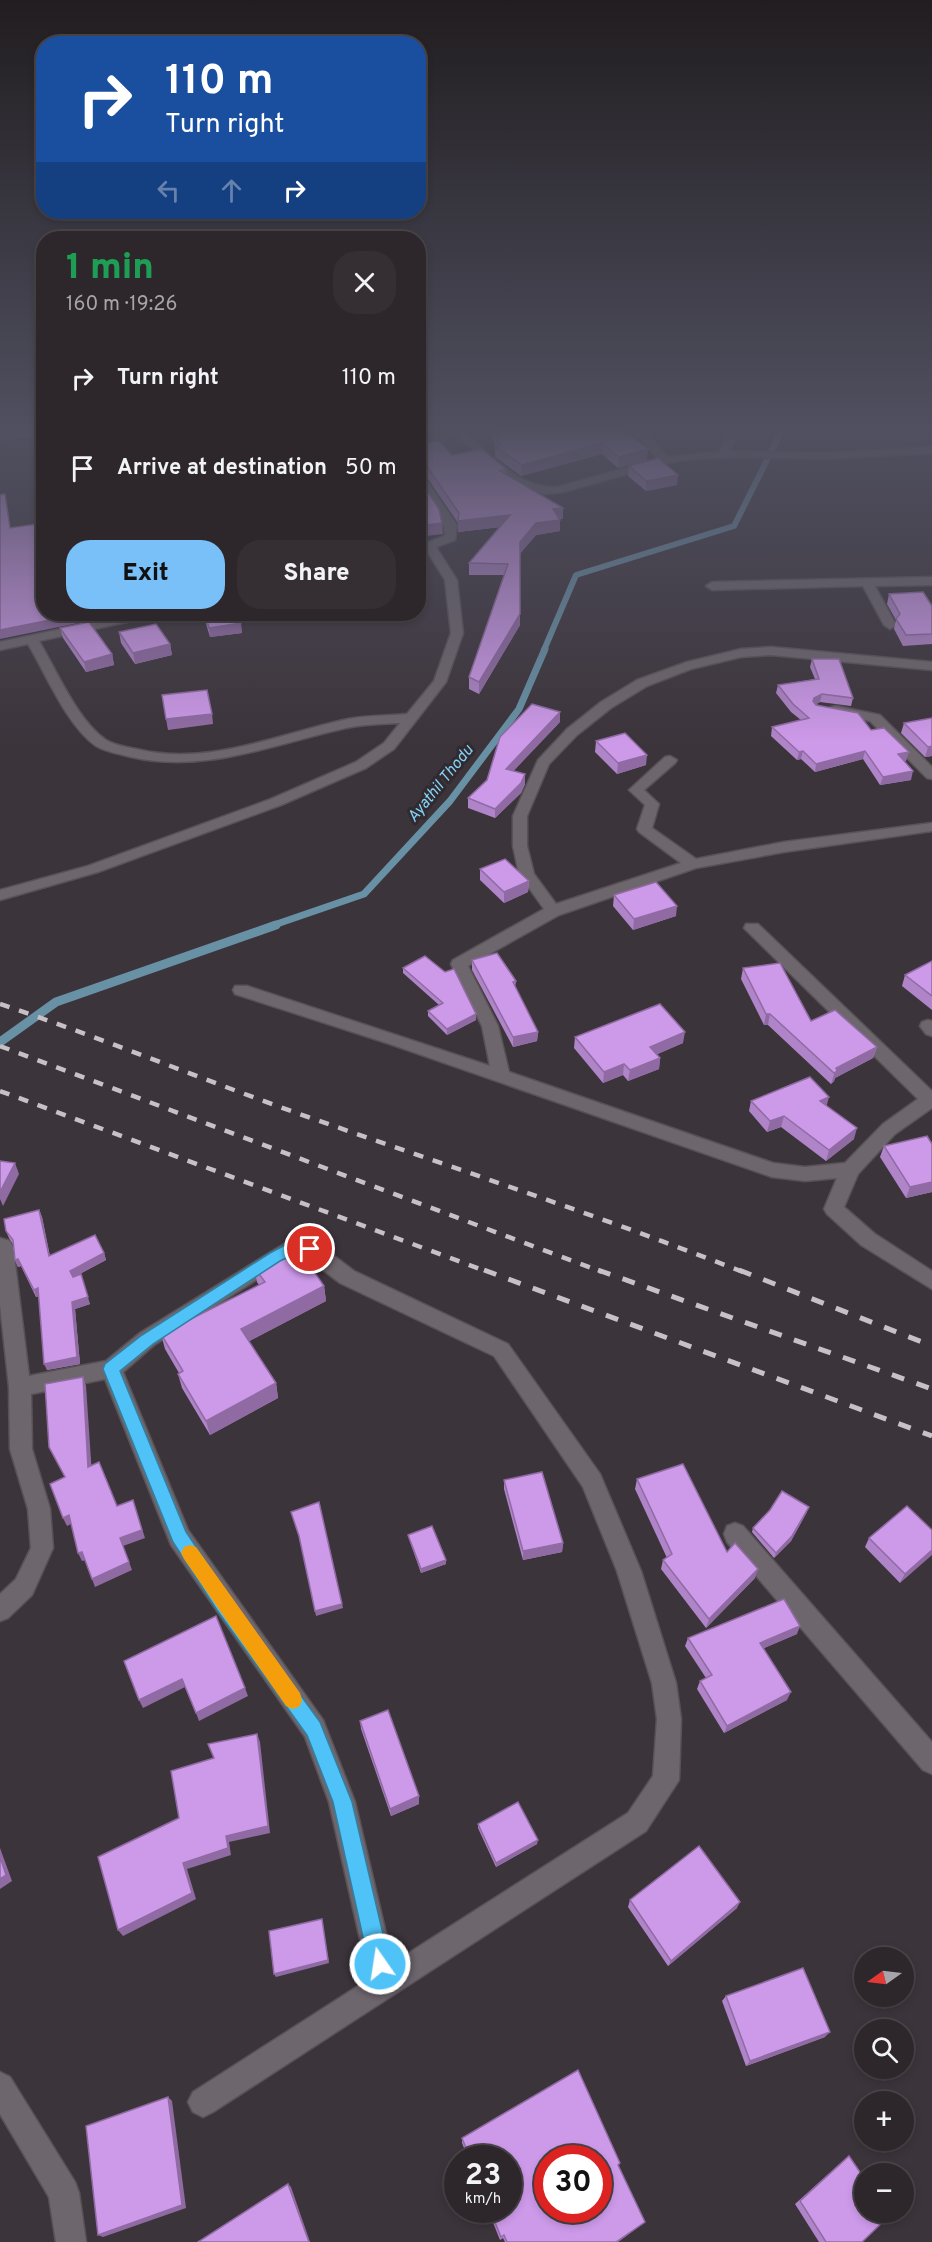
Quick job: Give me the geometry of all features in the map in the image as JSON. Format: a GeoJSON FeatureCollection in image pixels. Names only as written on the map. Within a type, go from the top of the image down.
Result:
{"type":"FeatureCollection","features":[{"type":"Feature","properties":{"kind":"street"},"geometry":{"type":"LineString","coordinates":[[426,547],[451,538],[451,533]]}},
{"type":"Feature","properties":{"kind":"street"},"geometry":{"type":"LineString","coordinates":[[0,895],[93,868],[294,795],[361,765],[389,746],[440,682],[457,633],[451,580],[426,550]]}},
{"type":"Feature","properties":{"kind":"street"},"geometry":{"type":"LineString","coordinates":[[712,586],[932,581]]}},
{"type":"Feature","properties":{"kind":"street"},"geometry":{"type":"LineString","coordinates":[[867,582],[890,625]]}},
{"type":"Feature","properties":{"kind":"street"},"geometry":{"type":"LineString","coordinates":[[0,646],[113,621]]}},
{"type":"Feature","properties":{"kind":"street"},"geometry":{"type":"LineString","coordinates":[[32,639],[81,721],[100,743],[138,756],[174,760],[227,753],[258,748],[347,723],[413,718]]}},
{"type":"Feature","properties":{"kind":"street"},"geometry":{"type":"LineString","coordinates":[[553,911],[527,874],[520,846],[520,816],[543,763],[572,732],[606,705],[642,683],[687,666],[741,653],[771,651],[932,666]]}},
{"type":"Feature","properties":{"kind":"street"},"geometry":{"type":"LineString","coordinates":[[820,708],[858,713],[875,718],[932,776]]}},
{"type":"Feature","properties":{"kind":"street"},"geometry":{"type":"LineString","coordinates":[[670,760],[636,790],[652,804],[644,830],[693,864]]}},
{"type":"Feature","properties":{"kind":"street"},"geometry":{"type":"LineString","coordinates":[[501,1077],[490,1026],[459,964],[553,911],[693,864],[784,847],[932,827]]}},
{"type":"Feature","properties":{"kind":"street"},"geometry":{"type":"LineString","coordinates":[[752,928],[931,1100],[889,1129],[850,1170],[834,1209],[847,1226],[866,1240],[932,1281]]}},
{"type":"Feature","properties":{"kind":"street"},"geometry":{"type":"LineString","coordinates":[[241,990],[772,1170],[806,1174],[850,1170]]}},
{"type":"Feature","properties":{"kind":"street"},"geometry":{"type":"LineString","coordinates":[[0,1246],[3,1247],[20,1387],[21,1449],[39,1509],[42,1548],[24,1587],[0,1610]]}},
{"type":"Feature","properties":{"kind":"street"},"geometry":{"type":"LineString","coordinates":[[20,1387],[111,1369],[147,1339],[255,1269],[289,1249],[310,1249],[347,1277],[501,1350],[592,1481],[629,1571],[664,1683],[669,1719],[666,1780],[637,1822],[204,2102]]}},
{"type":"Feature","properties":{"kind":"street"},"geometry":{"type":"LineString","coordinates":[[111,1369],[179,1537],[314,1729],[342,1802],[384,1985]]}},
{"type":"Feature","properties":{"kind":"street"},"geometry":{"type":"LineString","coordinates":[[735,1534],[932,1761]]}},
{"type":"Feature","properties":{"kind":"street"},"geometry":{"type":"LineString","coordinates":[[0,2087],[64,2193],[71,2242]]}},
{"type":"Feature","properties":{"kind":"building"},"geometry":{"type":"Polygon","coordinates":[[[0,533],[36,533],[36,621],[45,621],[0,630],[0,533]]]}},
{"type":"Feature","properties":{"kind":"building"},"geometry":{"type":"Polygon","coordinates":[[[495,533],[528,533],[520,542],[520,614],[479,682],[469,677],[508,564],[469,563],[495,533]]]}},
{"type":"Feature","properties":{"kind":"building"},"geometry":{"type":"Polygon","coordinates":[[[923,592],[932,606],[932,634],[906,635],[896,619],[900,614],[889,594],[923,592]]]}},
{"type":"Feature","properties":{"kind":"building"},"geometry":{"type":"Polygon","coordinates":[[[207,621],[240,621],[241,623],[209,628],[207,621]]]}},
{"type":"Feature","properties":{"kind":"building"},"geometry":{"type":"Polygon","coordinates":[[[89,622],[112,654],[84,662],[60,628],[89,622]]]}},
{"type":"Feature","properties":{"kind":"building"},"geometry":{"type":"Polygon","coordinates":[[[156,624],[170,644],[133,653],[119,632],[156,624]]]}},
{"type":"Feature","properties":{"kind":"building"},"geometry":{"type":"Polygon","coordinates":[[[812,659],[839,659],[853,698],[822,694],[814,698],[816,705],[858,713],[871,730],[884,728],[909,752],[898,754],[913,771],[883,777],[865,751],[816,764],[772,727],[809,718],[793,704],[778,685],[819,679],[812,659]]]}},
{"type":"Feature","properties":{"kind":"building"},"geometry":{"type":"Polygon","coordinates":[[[207,690],[212,714],[166,719],[162,695],[207,690]]]}},
{"type":"Feature","properties":{"kind":"building"},"geometry":{"type":"Polygon","coordinates":[[[532,704],[560,712],[506,769],[525,774],[521,783],[495,809],[468,798],[487,780],[500,737],[532,704]]]}},
{"type":"Feature","properties":{"kind":"building"},"geometry":{"type":"Polygon","coordinates":[[[932,718],[932,746],[928,747],[904,723],[932,718]]]}},
{"type":"Feature","properties":{"kind":"building"},"geometry":{"type":"Polygon","coordinates":[[[625,733],[647,755],[618,763],[596,741],[625,733]]]}},
{"type":"Feature","properties":{"kind":"building"},"geometry":{"type":"Polygon","coordinates":[[[505,859],[529,881],[504,892],[480,869],[505,859]]]}},
{"type":"Feature","properties":{"kind":"building"},"geometry":{"type":"Polygon","coordinates":[[[656,882],[677,906],[634,919],[614,895],[656,882]]]}},
{"type":"Feature","properties":{"kind":"building"},"geometry":{"type":"Polygon","coordinates":[[[497,953],[516,981],[513,982],[538,1032],[513,1037],[472,960],[497,953]]]}},
{"type":"Feature","properties":{"kind":"building"},"geometry":{"type":"Polygon","coordinates":[[[425,956],[445,972],[454,969],[476,1014],[447,1029],[428,1011],[443,1003],[403,968],[425,956]]]}},
{"type":"Feature","properties":{"kind":"building"},"geometry":{"type":"Polygon","coordinates":[[[932,961],[932,996],[905,975],[932,961]]]}},
{"type":"Feature","properties":{"kind":"building"},"geometry":{"type":"Polygon","coordinates":[[[780,963],[811,1021],[835,1010],[877,1047],[836,1068],[837,1071],[834,1073],[770,1014],[766,1014],[743,968],[780,963]]]}},
{"type":"Feature","properties":{"kind":"building"},"geometry":{"type":"Polygon","coordinates":[[[660,1004],[685,1032],[650,1047],[660,1058],[630,1070],[624,1064],[604,1072],[575,1037],[660,1004]]]}},
{"type":"Feature","properties":{"kind":"building"},"geometry":{"type":"Polygon","coordinates":[[[810,1077],[829,1097],[820,1101],[857,1128],[829,1150],[784,1116],[770,1121],[751,1101],[810,1077]]]}},
{"type":"Feature","properties":{"kind":"building"},"geometry":{"type":"Polygon","coordinates":[[[927,1136],[932,1144],[932,1182],[910,1187],[884,1146],[927,1136]]]}},
{"type":"Feature","properties":{"kind":"building"},"geometry":{"type":"Polygon","coordinates":[[[0,1161],[15,1163],[0,1192],[0,1161]]]}},
{"type":"Feature","properties":{"kind":"building"},"geometry":{"type":"Polygon","coordinates":[[[39,1210],[49,1256],[95,1235],[104,1253],[70,1271],[73,1277],[81,1274],[88,1297],[72,1302],[77,1357],[44,1364],[38,1288],[34,1290],[18,1259],[15,1260],[13,1240],[6,1231],[4,1219],[39,1210]]]}},
{"type":"Feature","properties":{"kind":"building"},"geometry":{"type":"Polygon","coordinates":[[[295,1244],[324,1286],[241,1329],[276,1383],[206,1421],[178,1374],[183,1371],[161,1334],[265,1282],[254,1267],[295,1244]]]}},
{"type":"Feature","properties":{"kind":"building"},"geometry":{"type":"Polygon","coordinates":[[[83,1377],[88,1467],[99,1462],[117,1506],[133,1500],[142,1530],[120,1538],[129,1562],[92,1579],[82,1552],[78,1553],[69,1515],[63,1518],[50,1484],[65,1477],[49,1447],[45,1384],[83,1377]]]}},
{"type":"Feature","properties":{"kind":"building"},"geometry":{"type":"Polygon","coordinates":[[[683,1464],[727,1552],[735,1543],[758,1569],[709,1619],[663,1560],[672,1554],[637,1479],[683,1464]]]}},
{"type":"Feature","properties":{"kind":"building"},"geometry":{"type":"Polygon","coordinates":[[[542,1472],[563,1543],[523,1551],[504,1480],[542,1472]]]}},
{"type":"Feature","properties":{"kind":"building"},"geometry":{"type":"Polygon","coordinates":[[[782,1491],[809,1507],[792,1536],[776,1553],[753,1528],[770,1510],[782,1491]]]}},
{"type":"Feature","properties":{"kind":"building"},"geometry":{"type":"Polygon","coordinates":[[[319,1502],[342,1604],[315,1611],[299,1536],[291,1512],[319,1502]]]}},
{"type":"Feature","properties":{"kind":"building"},"geometry":{"type":"Polygon","coordinates":[[[907,1506],[932,1530],[932,1550],[905,1574],[869,1538],[907,1506]]]}},
{"type":"Feature","properties":{"kind":"building"},"geometry":{"type":"Polygon","coordinates":[[[432,1526],[446,1560],[421,1569],[408,1535],[432,1526]]]}},
{"type":"Feature","properties":{"kind":"building"},"geometry":{"type":"Polygon","coordinates":[[[784,1599],[800,1626],[760,1643],[791,1692],[727,1726],[700,1681],[712,1675],[688,1638],[784,1599]]]}},
{"type":"Feature","properties":{"kind":"building"},"geometry":{"type":"Polygon","coordinates":[[[216,1616],[245,1688],[196,1713],[182,1679],[139,1700],[124,1661],[216,1616]]]}},
{"type":"Feature","properties":{"kind":"building"},"geometry":{"type":"Polygon","coordinates":[[[388,1710],[419,1796],[390,1809],[360,1721],[388,1710]]]}},
{"type":"Feature","properties":{"kind":"building"},"geometry":{"type":"Polygon","coordinates":[[[257,1734],[268,1826],[226,1836],[228,1848],[183,1863],[192,1893],[118,1930],[98,1857],[179,1818],[171,1771],[214,1758],[208,1744],[257,1734]]]}},
{"type":"Feature","properties":{"kind":"building"},"geometry":{"type":"Polygon","coordinates":[[[518,1802],[538,1840],[496,1863],[478,1824],[518,1802]]]}},
{"type":"Feature","properties":{"kind":"building"},"geometry":{"type":"Polygon","coordinates":[[[699,1846],[740,1902],[671,1961],[630,1900],[699,1846]]]}},
{"type":"Feature","properties":{"kind":"building"},"geometry":{"type":"Polygon","coordinates":[[[0,1857],[6,1875],[0,1879],[0,1857]]]}},
{"type":"Feature","properties":{"kind":"building"},"geometry":{"type":"Polygon","coordinates":[[[322,1919],[328,1960],[274,1974],[269,1931],[322,1919]]]}},
{"type":"Feature","properties":{"kind":"building"},"geometry":{"type":"Polygon","coordinates":[[[803,1968],[830,2032],[750,2061],[726,1996],[803,1968]]]}},
{"type":"Feature","properties":{"kind":"building"},"geometry":{"type":"Polygon","coordinates":[[[578,2070],[612,2145],[534,2145],[534,2223],[612,2223],[612,2145],[620,2163],[618,2165],[645,2222],[616,2242],[507,2242],[504,2235],[501,2237],[495,2223],[522,2223],[522,2145],[465,2145],[462,2138],[578,2070]]]}},
{"type":"Feature","properties":{"kind":"building"},"geometry":{"type":"Polygon","coordinates":[[[168,2097],[182,2205],[98,2235],[86,2126],[168,2097]]]}},
{"type":"Feature","properties":{"kind":"building"},"geometry":{"type":"Polygon","coordinates":[[[849,2156],[854,2163],[854,2223],[882,2223],[862,2242],[826,2242],[800,2201],[849,2156]]]}},
{"type":"Feature","properties":{"kind":"building"},"geometry":{"type":"Polygon","coordinates":[[[288,2184],[309,2242],[198,2242],[288,2184]]]}},
{"type":"Feature","properties":{"kind":"waterway","name":"Ayathil Thodu"},"geometry":{"type":"LineString","coordinates":[[544,650],[576,575],[713,533]]}},
{"type":"Feature","properties":{"kind":"waterway","name":"Ayathil Thodu"},"geometry":{"type":"LineString","coordinates":[[271,926],[364,894],[450,801],[519,709],[545,649]]}},
{"type":"Feature","properties":{"kind":"waterway","name":"Ayathil Thodu"},"geometry":{"type":"LineString","coordinates":[[0,1042],[56,1002],[276,925]]}},
{"type":"Feature","properties":{"kind":"railway"},"geometry":{"type":"LineString","coordinates":[[0,1004],[294,1112],[575,1210],[743,1272]]}},
{"type":"Feature","properties":{"kind":"railway"},"geometry":{"type":"LineString","coordinates":[[0,1046],[602,1272]]}},
{"type":"Feature","properties":{"kind":"railway"},"geometry":{"type":"LineString","coordinates":[[0,1091],[488,1272]]}},
{"type":"Feature","properties":{"kind":"railway"},"geometry":{"type":"LineString","coordinates":[[484,1270],[932,1436]]}},
{"type":"Feature","properties":{"kind":"railway"},"geometry":{"type":"LineString","coordinates":[[598,1270],[932,1389]]}},
{"type":"Feature","properties":{"kind":"railway"},"geometry":{"type":"LineString","coordinates":[[739,1270],[932,1346]]}},
{"type":"Feature","properties":{"kind":"slow traffic"},"geometry":{"type":"LineString","coordinates":[[190,1553],[293,1700]]}},
{"type":"Feature","properties":{"kind":"route"},"geometry":{"type":"LineString","coordinates":[[310,1249],[289,1249],[275,1257],[147,1339],[111,1369],[179,1537],[314,1729],[342,1802],[380,1964]]}}]}
